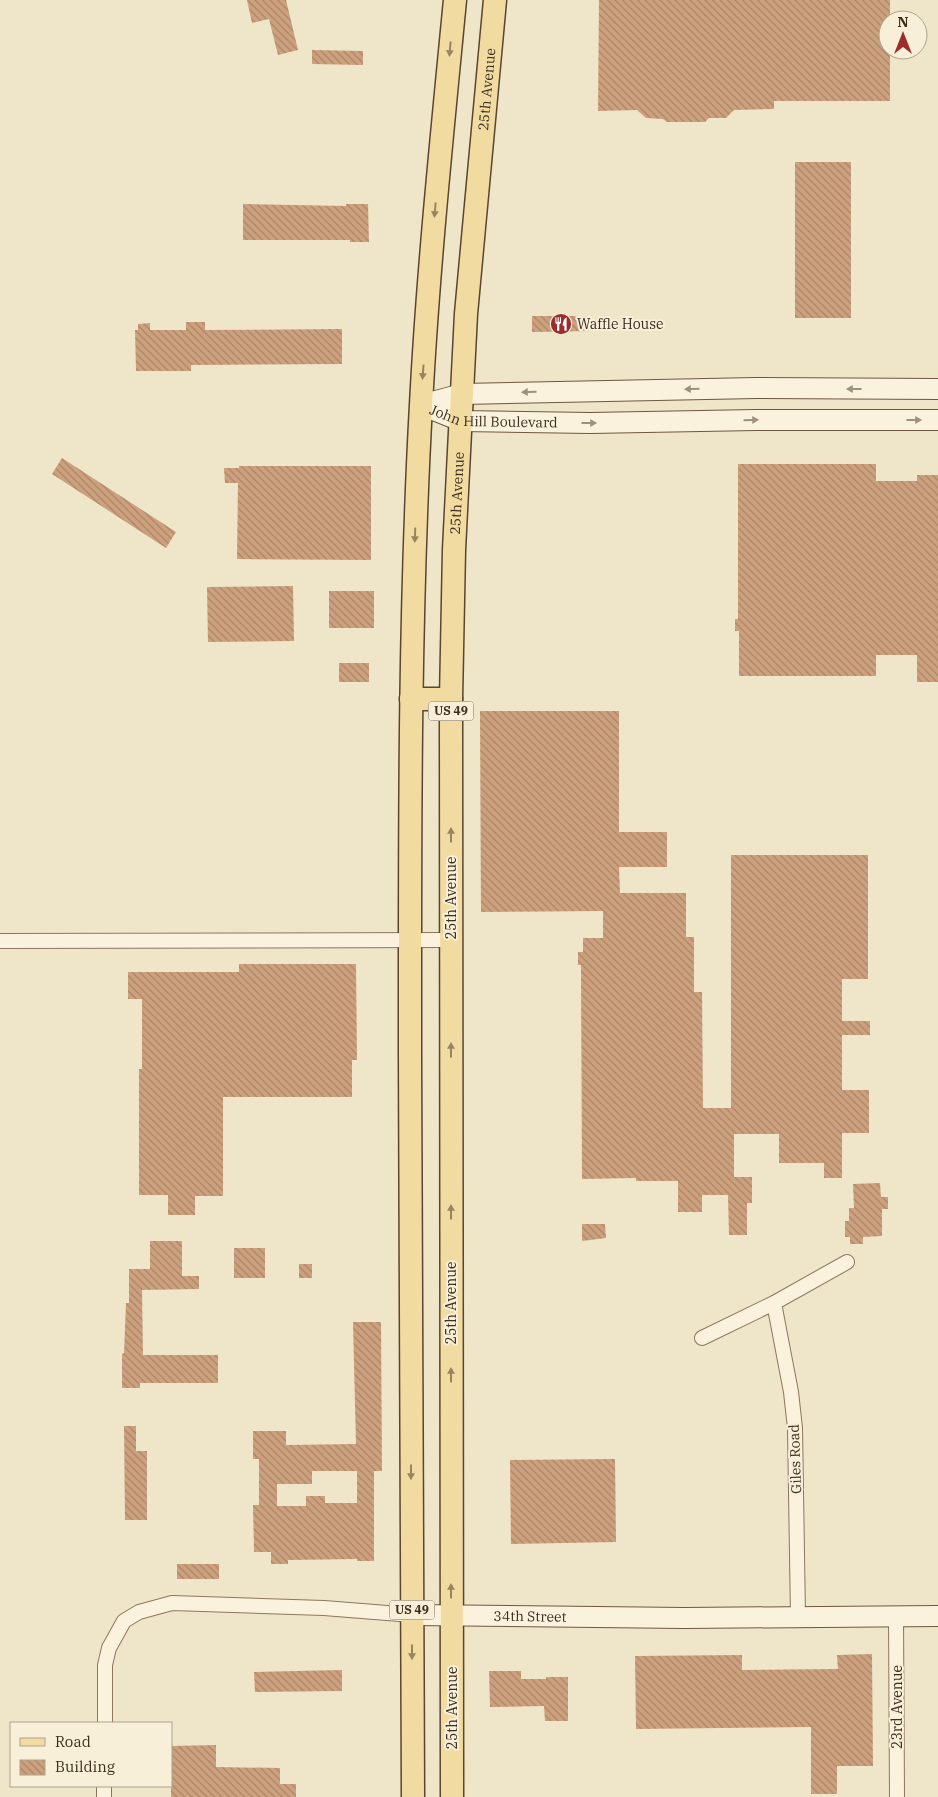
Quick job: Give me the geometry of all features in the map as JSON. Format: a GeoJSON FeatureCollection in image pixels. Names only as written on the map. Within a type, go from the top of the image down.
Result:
{"type":"FeatureCollection","features":[{"type":"Feature","properties":{"kind":"main road","name":"US 49"},"geometry":{"type":"LineString","coordinates":[[412,1797],[410,940],[411,699],[414,556],[429,283],[455,0]]}},
{"type":"Feature","properties":{"kind":"main road","name":"25th Avenue"},"geometry":{"type":"LineString","coordinates":[[452,1797],[450,940],[454,550],[467,304],[495,0]]}},
{"type":"Feature","properties":{"kind":"main road"},"geometry":{"type":"LineString","coordinates":[[411,699],[451,699]]}},
{"type":"Feature","properties":{"kind":"street","name":"John Hill Boulevard"},"geometry":{"type":"LineString","coordinates":[[421,405],[462,394],[756,388],[938,389]]}},
{"type":"Feature","properties":{"kind":"street","name":"John Hill Boulevard"},"geometry":{"type":"LineString","coordinates":[[421,405],[461,421],[590,423],[756,420],[938,420]]}},
{"type":"Feature","properties":{"kind":"street"},"geometry":{"type":"LineString","coordinates":[[0,941],[450,940]]}},
{"type":"Feature","properties":{"kind":"street"},"geometry":{"type":"LineString","coordinates":[[702,1338],[774,1303],[847,1262]]}},
{"type":"Feature","properties":{"kind":"street","name":"Giles Road"},"geometry":{"type":"LineString","coordinates":[[774,1303],[796,1428],[798,1617]]}},
{"type":"Feature","properties":{"kind":"street","name":"34th Street"},"geometry":{"type":"LineString","coordinates":[[104,1722],[105,1665],[109,1648],[124,1621],[139,1612],[172,1604],[324,1608],[412,1615],[684,1618],[938,1616]]}},
{"type":"Feature","properties":{"kind":"street","name":"23rd Avenue"},"geometry":{"type":"LineString","coordinates":[[896,1616],[897,1797]]}},
{"type":"Feature","properties":{"kind":"building"},"geometry":{"type":"Polygon","coordinates":[[[247,0],[286,0],[298,50],[278,55],[269,19],[252,23],[247,0]]]}},
{"type":"Feature","properties":{"kind":"building"},"geometry":{"type":"Polygon","coordinates":[[[599,0],[890,0],[890,10],[878,10],[878,60],[890,60],[890,101],[774,101],[774,109],[734,110],[726,118],[709,118],[705,122],[667,122],[663,119],[646,118],[637,110],[598,111],[599,0]]]}},
{"type":"Feature","properties":{"kind":"building"},"geometry":{"type":"Polygon","coordinates":[[[312,50],[363,51],[363,65],[312,64],[312,50]]]}},
{"type":"Feature","properties":{"kind":"building"},"geometry":{"type":"Polygon","coordinates":[[[795,162],[851,162],[851,318],[795,318],[795,162]]]}},
{"type":"Feature","properties":{"kind":"building"},"geometry":{"type":"Polygon","coordinates":[[[243,204],[346,206],[346,204],[368,204],[369,242],[350,242],[350,240],[243,240],[243,204]]]}},
{"type":"Feature","properties":{"kind":"building","name":"Waffle House"},"geometry":{"type":"Polygon","coordinates":[[[532,316],[589,316],[589,331],[532,332],[532,316]]]}},
{"type":"Feature","properties":{"kind":"building"},"geometry":{"type":"Polygon","coordinates":[[[186,322],[205,322],[205,330],[342,329],[342,364],[191,365],[191,371],[136,371],[135,330],[138,330],[138,324],[150,323],[150,330],[186,330],[186,322]]]}},
{"type":"Feature","properties":{"kind":"building"},"geometry":{"type":"Polygon","coordinates":[[[62,458],[176,532],[166,548],[52,474],[62,458]]]}},
{"type":"Feature","properties":{"kind":"building"},"geometry":{"type":"Polygon","coordinates":[[[738,464],[876,464],[876,481],[917,481],[917,475],[938,475],[938,682],[917,682],[917,655],[876,655],[876,676],[739,676],[739,631],[735,631],[735,619],[738,619],[738,464]]]}},
{"type":"Feature","properties":{"kind":"building"},"geometry":{"type":"Polygon","coordinates":[[[239,466],[371,466],[371,560],[237,559],[238,483],[225,483],[224,468],[239,468],[239,466]]]}},
{"type":"Feature","properties":{"kind":"building"},"geometry":{"type":"Polygon","coordinates":[[[293,586],[294,641],[208,642],[207,587],[293,586]]]}},
{"type":"Feature","properties":{"kind":"building"},"geometry":{"type":"Polygon","coordinates":[[[329,591],[374,591],[374,628],[329,628],[329,591]]]}},
{"type":"Feature","properties":{"kind":"building"},"geometry":{"type":"Polygon","coordinates":[[[339,663],[369,663],[369,682],[339,682],[339,663]]]}},
{"type":"Feature","properties":{"kind":"building"},"geometry":{"type":"Polygon","coordinates":[[[480,711],[619,711],[619,832],[667,832],[667,867],[619,867],[620,893],[686,893],[686,937],[694,937],[694,992],[702,992],[703,1108],[731,1108],[731,855],[868,855],[868,979],[842,979],[842,1021],[870,1021],[870,1035],[842,1035],[842,1090],[869,1090],[869,1133],[842,1133],[842,1178],[824,1178],[824,1163],[779,1163],[779,1134],[734,1134],[734,1177],[752,1177],[752,1203],[747,1203],[747,1235],[729,1235],[728,1195],[702,1195],[702,1212],[678,1212],[678,1181],[636,1181],[636,1178],[582,1179],[581,965],[578,965],[578,952],[583,952],[583,938],[603,938],[603,911],[481,912],[480,711]]]}},
{"type":"Feature","properties":{"kind":"building"},"geometry":{"type":"Polygon","coordinates":[[[239,964],[356,964],[357,1060],[352,1060],[352,1097],[223,1097],[223,1196],[195,1196],[195,1215],[168,1215],[168,1195],[139,1195],[139,1069],[142,1069],[142,999],[128,999],[128,972],[239,972],[239,964]]]}},
{"type":"Feature","properties":{"kind":"building"},"geometry":{"type":"Polygon","coordinates":[[[880,1183],[881,1197],[888,1197],[888,1209],[882,1209],[882,1236],[863,1237],[863,1244],[850,1244],[850,1237],[845,1237],[845,1221],[849,1221],[849,1208],[854,1208],[853,1184],[880,1183]]]}},
{"type":"Feature","properties":{"kind":"building"},"geometry":{"type":"Polygon","coordinates":[[[582,1224],[605,1224],[606,1238],[582,1241],[582,1224]]]}},
{"type":"Feature","properties":{"kind":"building"},"geometry":{"type":"Polygon","coordinates":[[[150,1241],[182,1241],[182,1276],[199,1276],[199,1289],[142,1290],[143,1355],[218,1355],[218,1383],[140,1383],[140,1388],[122,1388],[122,1354],[124,1353],[126,1303],[129,1303],[129,1269],[150,1269],[150,1241]]]}},
{"type":"Feature","properties":{"kind":"building"},"geometry":{"type":"Polygon","coordinates":[[[234,1248],[265,1248],[265,1278],[234,1278],[234,1248]]]}},
{"type":"Feature","properties":{"kind":"building"},"geometry":{"type":"Polygon","coordinates":[[[299,1264],[312,1264],[312,1278],[299,1278],[299,1264]]]}},
{"type":"Feature","properties":{"kind":"building"},"geometry":{"type":"Polygon","coordinates":[[[353,1322],[381,1322],[382,1471],[374,1471],[374,1561],[357,1561],[357,1559],[288,1560],[288,1564],[271,1564],[271,1552],[254,1552],[253,1505],[259,1505],[259,1459],[253,1459],[253,1431],[286,1431],[286,1445],[356,1444],[353,1322]],[[312,1471],[312,1484],[277,1484],[277,1506],[306,1506],[306,1496],[325,1496],[325,1503],[357,1503],[357,1471],[312,1471]]]}},
{"type":"Feature","properties":{"kind":"building"},"geometry":{"type":"Polygon","coordinates":[[[124,1426],[136,1426],[136,1451],[147,1451],[147,1520],[125,1520],[124,1426]]]}},
{"type":"Feature","properties":{"kind":"building"},"geometry":{"type":"Polygon","coordinates":[[[615,1459],[616,1542],[511,1544],[510,1460],[615,1459]]]}},
{"type":"Feature","properties":{"kind":"building"},"geometry":{"type":"Polygon","coordinates":[[[177,1564],[219,1564],[219,1579],[177,1579],[177,1564]]]}},
{"type":"Feature","properties":{"kind":"building"},"geometry":{"type":"Polygon","coordinates":[[[872,1654],[873,1766],[837,1766],[837,1794],[811,1794],[811,1727],[636,1729],[635,1656],[742,1655],[742,1670],[838,1669],[837,1655],[872,1654]]]}},
{"type":"Feature","properties":{"kind":"building"},"geometry":{"type":"Polygon","coordinates":[[[342,1670],[342,1691],[255,1692],[254,1672],[342,1670]]]}},
{"type":"Feature","properties":{"kind":"building"},"geometry":{"type":"Polygon","coordinates":[[[489,1671],[521,1671],[521,1679],[568,1677],[568,1721],[545,1721],[544,1706],[490,1707],[489,1671]]]}},
{"type":"Feature","properties":{"kind":"building"},"geometry":{"type":"Polygon","coordinates":[[[216,1745],[216,1767],[280,1768],[280,1784],[296,1784],[296,1797],[171,1797],[172,1746],[216,1745]]]}},
{"type":"Feature","properties":{"kind":"place","name":"Waffle House"},"geometry":{"type":"Point","coordinates":[561,324]}}]}
